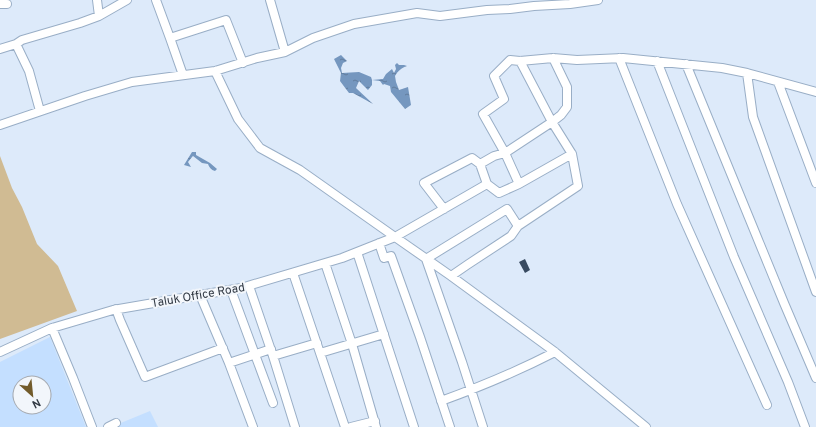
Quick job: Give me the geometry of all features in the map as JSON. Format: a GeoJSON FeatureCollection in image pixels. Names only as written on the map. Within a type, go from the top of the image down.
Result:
{"type":"FeatureCollection","features":[{"type":"Feature","properties":{"kind":"street"},"geometry":{"type":"LineString","coordinates":[[98,0],[99,16]]}},
{"type":"Feature","properties":{"kind":"street"},"geometry":{"type":"LineString","coordinates":[[0,49],[16,44],[22,40],[99,16],[127,0]]}},
{"type":"Feature","properties":{"kind":"street"},"geometry":{"type":"LineString","coordinates":[[156,0],[183,75]]}},
{"type":"Feature","properties":{"kind":"street"},"geometry":{"type":"LineString","coordinates":[[270,0],[285,52]]}},
{"type":"Feature","properties":{"kind":"street"},"geometry":{"type":"LineString","coordinates":[[0,125],[85,96],[132,82],[215,72],[257,58],[285,52],[313,38],[354,24],[417,14],[440,16],[487,10],[570,4],[598,0]]}},
{"type":"Feature","properties":{"kind":"street"},"geometry":{"type":"LineString","coordinates":[[170,38],[226,20],[243,63]]}},
{"type":"Feature","properties":{"kind":"street"},"geometry":{"type":"LineString","coordinates":[[16,44],[29,71],[40,111]]}},
{"type":"Feature","properties":{"kind":"street"},"geometry":{"type":"LineString","coordinates":[[480,164],[494,156],[505,153],[552,122],[561,115],[567,107],[567,87],[553,58]]}},
{"type":"Feature","properties":{"kind":"street"},"geometry":{"type":"LineString","coordinates":[[519,184],[505,153],[483,114],[504,98],[494,76],[510,60],[520,61],[553,58],[577,60],[619,58],[686,64],[722,68],[747,73],[816,92]]}},
{"type":"Feature","properties":{"kind":"street"},"geometry":{"type":"LineString","coordinates":[[619,58],[677,204],[767,405]]}},
{"type":"Feature","properties":{"kind":"street"},"geometry":{"type":"LineString","coordinates":[[450,276],[511,236],[518,226],[578,186],[572,154],[552,122],[520,61]]}},
{"type":"Feature","properties":{"kind":"street"},"geometry":{"type":"LineString","coordinates":[[657,61],[734,257],[788,382],[805,427]]}},
{"type":"Feature","properties":{"kind":"street"},"geometry":{"type":"LineString","coordinates":[[686,64],[816,378]]}},
{"type":"Feature","properties":{"kind":"street"},"geometry":{"type":"LineString","coordinates":[[215,72],[238,119],[260,148],[300,170],[450,276],[555,352],[646,427]]}},
{"type":"Feature","properties":{"kind":"street"},"geometry":{"type":"LineString","coordinates":[[747,73],[753,117],[816,292]]}},
{"type":"Feature","properties":{"kind":"street"},"geometry":{"type":"LineString","coordinates":[[778,82],[816,183]]}},
{"type":"Feature","properties":{"kind":"street"},"geometry":{"type":"LineString","coordinates":[[444,209],[424,183],[472,158],[480,164],[487,184],[499,193],[519,184],[572,154]]}},
{"type":"Feature","properties":{"kind":"street","name":"Taluk Office Road"},"geometry":{"type":"LineString","coordinates":[[0,352],[52,328],[116,310],[231,290],[342,258],[395,237],[487,184]]}},
{"type":"Feature","properties":{"kind":"street"},"geometry":{"type":"LineString","coordinates":[[426,259],[506,209],[518,226]]}},
{"type":"Feature","properties":{"kind":"street"},"geometry":{"type":"LineString","coordinates":[[379,243],[384,258],[390,256],[420,337],[450,427]]}},
{"type":"Feature","properties":{"kind":"street"},"geometry":{"type":"LineString","coordinates":[[357,252],[414,427]]}},
{"type":"Feature","properties":{"kind":"street"},"geometry":{"type":"LineString","coordinates":[[426,259],[483,427]]}},
{"type":"Feature","properties":{"kind":"street"},"geometry":{"type":"LineString","coordinates":[[326,263],[376,424],[351,427]]}},
{"type":"Feature","properties":{"kind":"street"},"geometry":{"type":"LineString","coordinates":[[293,273],[345,427]]}},
{"type":"Feature","properties":{"kind":"street"},"geometry":{"type":"LineString","coordinates":[[248,286],[272,353],[295,427]]}},
{"type":"Feature","properties":{"kind":"street"},"geometry":{"type":"LineString","coordinates":[[231,290],[273,403]]}},
{"type":"Feature","properties":{"kind":"street"},"geometry":{"type":"LineString","coordinates":[[200,295],[229,363],[253,427]]}},
{"type":"Feature","properties":{"kind":"street"},"geometry":{"type":"LineString","coordinates":[[116,310],[145,377],[222,348]]}},
{"type":"Feature","properties":{"kind":"street"},"geometry":{"type":"LineString","coordinates":[[52,328],[92,427]]}},
{"type":"Feature","properties":{"kind":"street"},"geometry":{"type":"LineString","coordinates":[[320,353],[384,334]]}},
{"type":"Feature","properties":{"kind":"street"},"geometry":{"type":"LineString","coordinates":[[229,363],[255,354],[272,353],[317,343]]}},
{"type":"Feature","properties":{"kind":"street"},"geometry":{"type":"LineString","coordinates":[[442,401],[532,364],[555,352]]}},
{"type":"Feature","properties":{"kind":"street"},"geometry":{"type":"LineString","coordinates":[[108,427],[116,423]]}},
{"type":"Feature","properties":{"kind":"shaded area"},"geometry":{"type":"Polygon","coordinates":[[[0,156],[12,188],[22,207],[37,244],[58,266],[77,311],[0,339],[0,156]]]}},
{"type":"Feature","properties":{"kind":"shaded area"},"geometry":{"type":"Polygon","coordinates":[[[50,337],[86,427],[0,427],[0,362],[50,337]]]}},
{"type":"Feature","properties":{"kind":"shaded area"},"geometry":{"type":"Polygon","coordinates":[[[150,411],[158,427],[111,427],[150,411]]]}},
{"type":"Feature","properties":{"kind":"water"},"geometry":{"type":"Polygon","coordinates":[[[341,55],[347,61],[343,63],[341,68],[342,73],[359,72],[371,77],[372,85],[368,90],[359,81],[356,88],[373,104],[353,93],[349,93],[340,81],[341,73],[334,59],[341,55]]]}},
{"type":"Feature","properties":{"kind":"water"},"geometry":{"type":"Polygon","coordinates":[[[397,63],[399,65],[407,66],[400,70],[395,76],[399,90],[408,87],[411,105],[405,109],[391,92],[390,86],[383,85],[380,81],[372,80],[383,79],[392,69],[394,73],[396,69],[395,65],[397,63]]]}},
{"type":"Feature","properties":{"kind":"water"},"geometry":{"type":"Polygon","coordinates":[[[192,152],[196,152],[196,155],[217,169],[215,171],[212,170],[208,164],[202,163],[193,156],[188,162],[191,167],[184,165],[192,152]]]}},
{"type":"Feature","properties":{"kind":"building"},"geometry":{"type":"Polygon","coordinates":[[[525,259],[530,270],[525,273],[519,262],[525,259]]]}}]}
